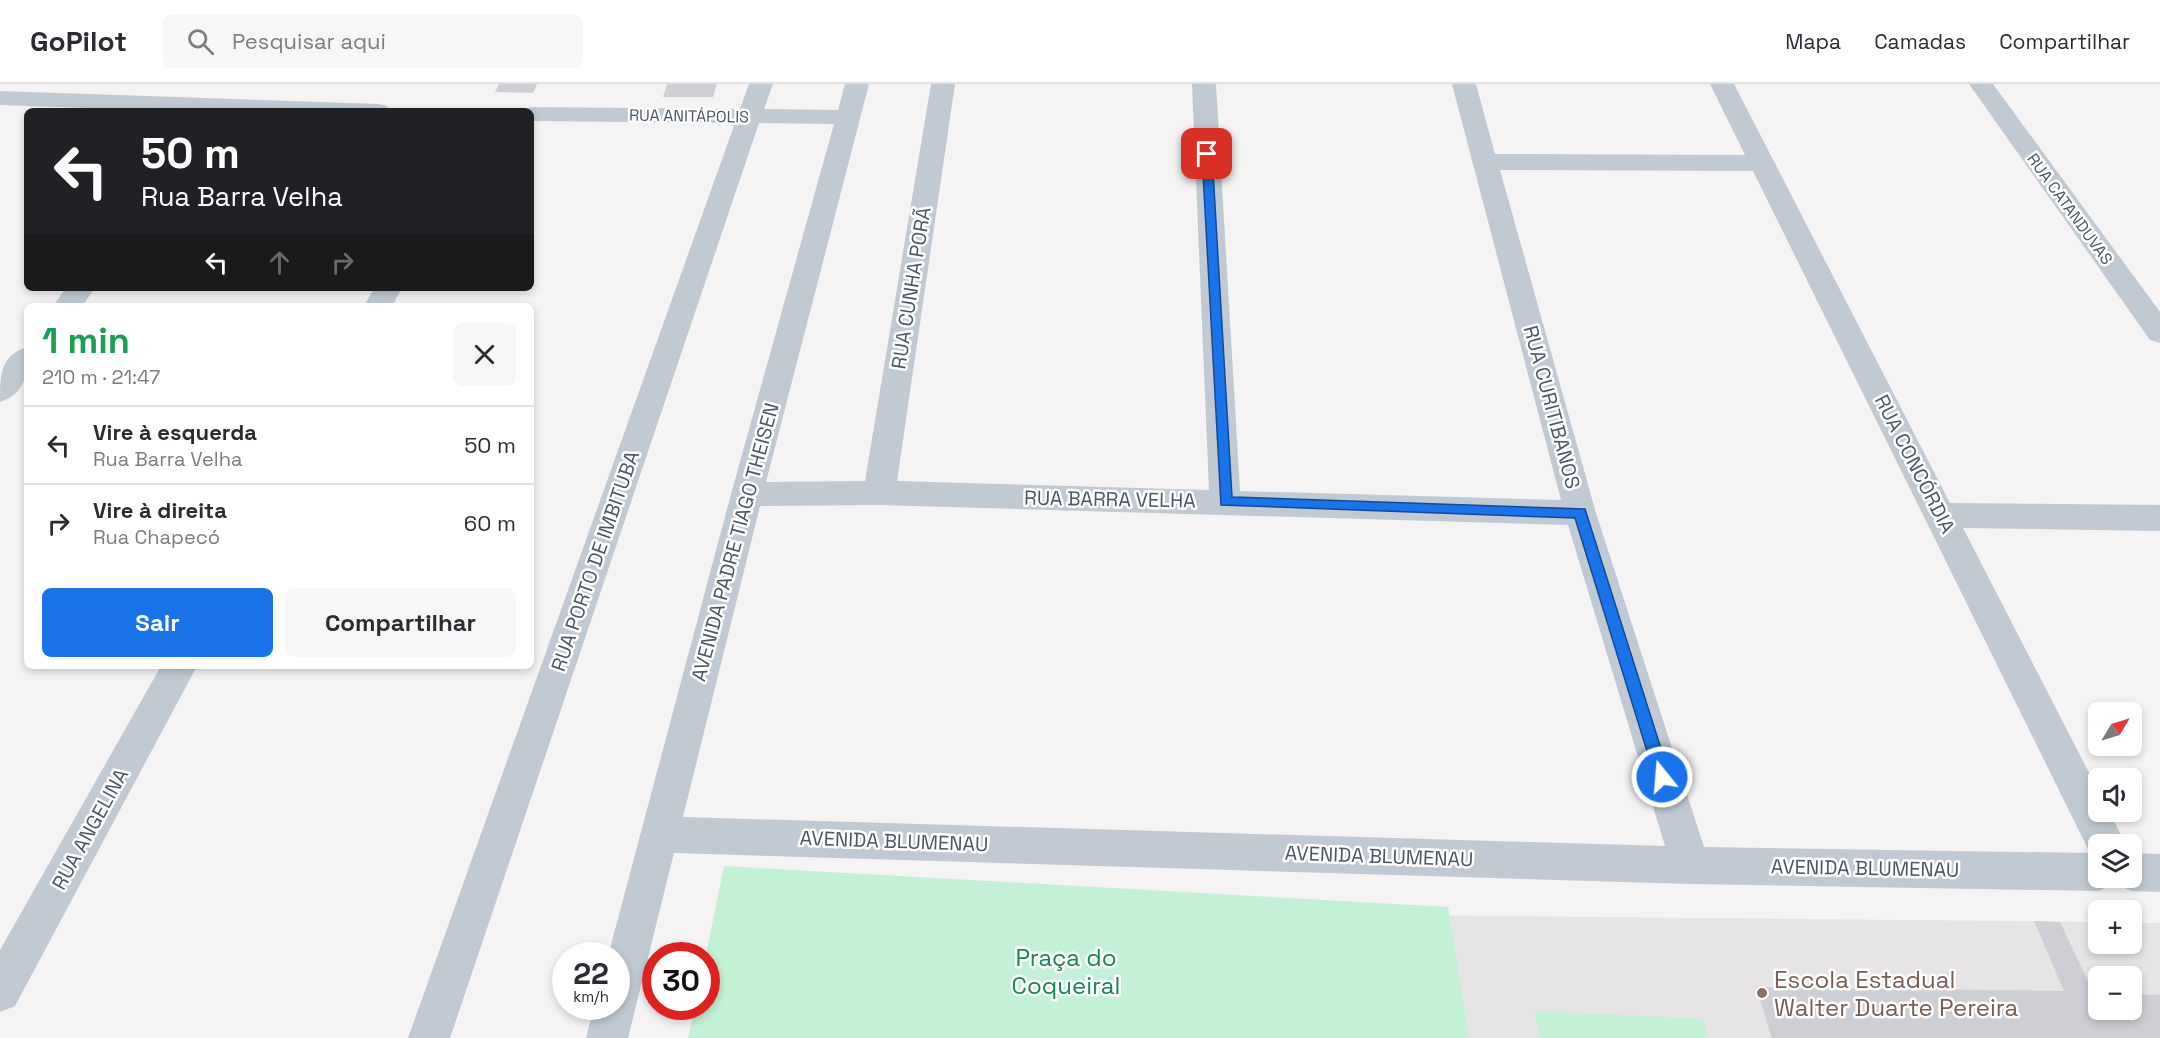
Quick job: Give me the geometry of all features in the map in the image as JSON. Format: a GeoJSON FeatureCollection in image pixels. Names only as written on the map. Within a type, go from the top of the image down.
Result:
{"type":"FeatureCollection","features":[{"type":"Feature","properties":{"kind":"street","name":"RUA PORTO DE IMBITUBA"},"geometry":{"type":"LineString","coordinates":[[429,1038],[761,84]]}},
{"type":"Feature","properties":{"kind":"street","name":"AVENIDA PADRE TIAGO THEISEN"},"geometry":{"type":"LineString","coordinates":[[630,949],[747,494],[857,84]]}},
{"type":"Feature","properties":{"kind":"street","name":"RUA CUNHA PORÃ"},"geometry":{"type":"LineString","coordinates":[[879,493],[943,84]]}},
{"type":"Feature","properties":{"kind":"street"},"geometry":{"type":"LineString","coordinates":[[1204,84],[1225,502]]}},
{"type":"Feature","properties":{"kind":"street","name":"RUA CURITIBANOS"},"geometry":{"type":"LineString","coordinates":[[1464,84],[1487,162],[1580,513],[1690,865]]}},
{"type":"Feature","properties":{"kind":"street","name":"RUA CONCÓRDIA"},"geometry":{"type":"LineString","coordinates":[[1722,84],[2101,834]]}},
{"type":"Feature","properties":{"kind":"street","name":"RUA CATANDUVAS"},"geometry":{"type":"LineString","coordinates":[[1981,84],[2160,333]]}},
{"type":"Feature","properties":{"kind":"street"},"geometry":{"type":"LineString","coordinates":[[0,98],[201,108]]}},
{"type":"Feature","properties":{"kind":"street","name":"RUA ANITÁPOLIS"},"geometry":{"type":"LineString","coordinates":[[534,114],[848,117]]}},
{"type":"Feature","properties":{"kind":"street"},"geometry":{"type":"LineString","coordinates":[[1487,162],[1761,163]]}},
{"type":"Feature","properties":{"kind":"street"},"geometry":{"type":"LineString","coordinates":[[69,303],[79,291]]}},
{"type":"Feature","properties":{"kind":"street"},"geometry":{"type":"LineString","coordinates":[[0,391],[24,361]]}},
{"type":"Feature","properties":{"kind":"street","name":"RUA BARRA VELHA"},"geometry":{"type":"LineString","coordinates":[[747,494],[879,493],[1580,513]]}},
{"type":"Feature","properties":{"kind":"street"},"geometry":{"type":"LineString","coordinates":[[1941,515],[2160,518]]}},
{"type":"Feature","properties":{"kind":"street","name":"RUA ANGELINA"},"geometry":{"type":"LineString","coordinates":[[0,991],[177,669]]}},
{"type":"Feature","properties":{"kind":"street","name":"AVENIDA BLUMENAU"},"geometry":{"type":"LineString","coordinates":[[660,834],[1690,865],[2088,872]]}},
{"type":"Feature","properties":{"kind":"street"},"geometry":{"type":"LineString","coordinates":[[2142,872],[2160,873]]}},
{"type":"Feature","properties":{"kind":"street"},"geometry":{"type":"LineString","coordinates":[[607,1038],[612,1020]]}},
{"type":"Feature","properties":{"kind":"shaded area","name":"Escola Estadual Walter Duarte Pereira"},"geometry":{"type":"Polygon","coordinates":[[[1412,915],[2088,922],[2088,954],[2142,954],[2142,923],[2160,923],[2160,1038],[1434,1038],[1412,915]]]}},
{"type":"Feature","properties":{"kind":"green space","name":"Praça do Coqueiral"},"geometry":{"type":"Polygon","coordinates":[[[724,866],[1448,907],[1469,1038],[688,1038],[692,1020],[720,1020],[720,942],[709,942],[724,866]]]}},
{"type":"Feature","properties":{"kind":"green space"},"geometry":{"type":"Polygon","coordinates":[[[1535,1011],[1703,1019],[1708,1038],[1540,1038],[1535,1011]]]}},
{"type":"Feature","properties":{"kind":"building"},"geometry":{"type":"Polygon","coordinates":[[[499,84],[537,84],[533,93],[495,92],[499,84]]]}},
{"type":"Feature","properties":{"kind":"building"},"geometry":{"type":"Polygon","coordinates":[[[667,84],[717,84],[713,97],[663,97],[667,84]]]}},
{"type":"Feature","properties":{"kind":"building"},"geometry":{"type":"Polygon","coordinates":[[[2034,921],[2060,922],[2088,981],[2088,1020],[2142,1020],[2142,994],[2160,995],[2160,1038],[1772,1038],[1756,987],[2064,991],[2034,921]]]}},
{"type":"Feature","properties":{"kind":"place","name":"Escola Estadual Walter Duarte Pereira"},"geometry":{"type":"Point","coordinates":[1762,993]}},
{"type":"Feature","properties":{"kind":"route"},"geometry":{"type":"LineString","coordinates":[[1207,154],[1225,502],[1580,513],[1662,777]]}}]}
